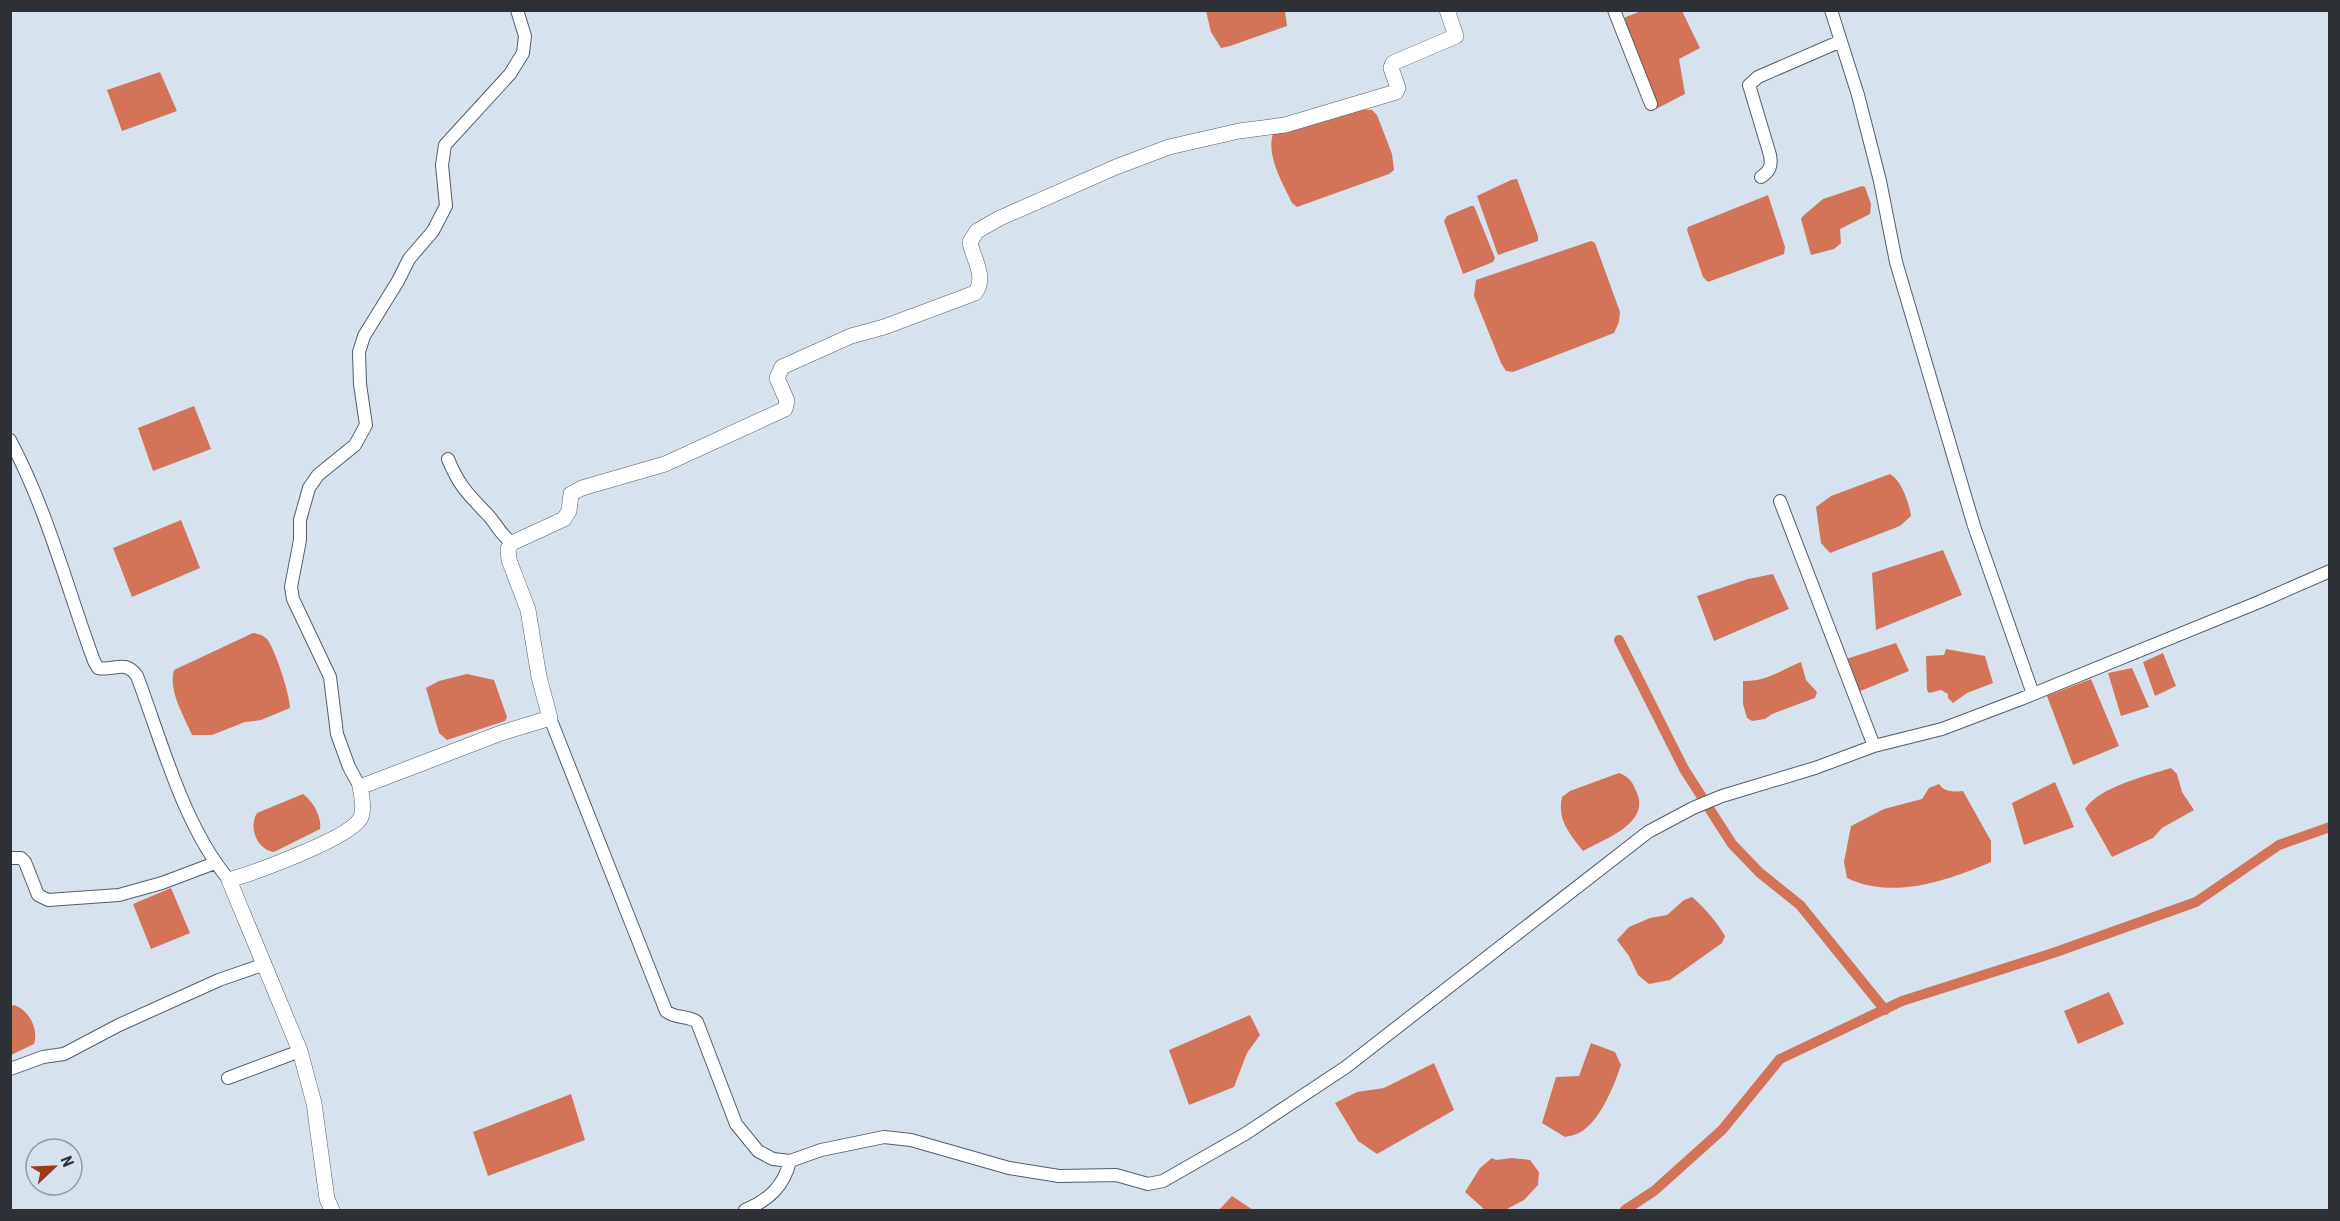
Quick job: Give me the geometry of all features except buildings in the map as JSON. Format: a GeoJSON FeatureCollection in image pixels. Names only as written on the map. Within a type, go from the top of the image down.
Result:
{"type":"FeatureCollection","features":[{"type":"Feature","properties":{"kind":"main road"},"geometry":{"type":"LineString","coordinates":[[332,1210],[327,1198],[314,1103],[300,1051],[266,964],[229,880],[298,854],[352,827],[362,814],[360,787],[501,733],[550,718],[539,677],[528,610],[509,560],[508,549],[512,543],[564,519],[569,511],[571,494],[582,488],[665,464],[785,409],[787,400],[777,378],[782,367],[851,336],[884,327],[975,293],[980,286],[981,275],[972,256],[970,242],[977,231],[1000,218],[1168,147],[1239,131],[1285,125],[1396,93],[1398,88],[1391,68],[1394,63],[1456,36],[1447,10]]}},
{"type":"Feature","properties":{"kind":"street"},"geometry":{"type":"LineString","coordinates":[[360,787],[349,767],[337,734],[330,677],[293,599],[291,587],[300,540],[300,520],[309,488],[318,475],[355,445],[363,433],[366,425],[360,384],[359,352],[409,259],[433,231],[446,206],[442,165],[445,146],[510,74],[523,53],[525,36],[518,10]]}},
{"type":"Feature","properties":{"kind":"street"},"geometry":{"type":"LineString","coordinates":[[1614,10],[1652,104]]}},
{"type":"Feature","properties":{"kind":"street"},"geometry":{"type":"LineString","coordinates":[[1831,10],[1858,94],[1878,171],[1900,274],[1974,526],[2033,694]]}},
{"type":"Feature","properties":{"kind":"street"},"geometry":{"type":"LineString","coordinates":[[1761,177],[1767,174],[1772,165],[1749,85],[1758,77],[1841,41]]}},
{"type":"Feature","properties":{"kind":"street"},"geometry":{"type":"LineString","coordinates":[[10,440],[21,459],[94,661],[98,668],[124,666],[132,669],[137,676],[183,800],[215,863],[229,880]]}},
{"type":"Feature","properties":{"kind":"street"},"geometry":{"type":"LineString","coordinates":[[448,459],[456,479],[467,495],[490,518],[499,534],[512,543]]}},
{"type":"Feature","properties":{"kind":"street"},"geometry":{"type":"LineString","coordinates":[[1780,501],[1874,746]]}},
{"type":"Feature","properties":{"kind":"street"},"geometry":{"type":"LineString","coordinates":[[550,718],[666,1011],[669,1014],[697,1022],[735,1124],[758,1151],[773,1159],[790,1161],[821,1150],[884,1137],[910,1140],[1009,1168],[1059,1176],[1116,1175],[1148,1184],[1163,1181],[1245,1134],[1346,1067],[1603,864],[1648,832],[1693,808],[1722,796],[1815,768],[1874,746],[1942,729],[2259,602],[2330,570]]}},
{"type":"Feature","properties":{"kind":"street"},"geometry":{"type":"LineString","coordinates":[[10,858],[21,858],[25,862],[38,895],[48,900],[119,895],[162,883],[215,863]]}},
{"type":"Feature","properties":{"kind":"street"},"geometry":{"type":"LineString","coordinates":[[10,1070],[43,1058],[64,1054],[119,1025],[209,984],[266,964]]}},
{"type":"Feature","properties":{"kind":"street"},"geometry":{"type":"LineString","coordinates":[[228,1078],[300,1051]]}},
{"type":"Feature","properties":{"kind":"street"},"geometry":{"type":"LineString","coordinates":[[745,1210],[758,1205],[779,1188],[787,1175],[790,1161]]}},
{"type":"Feature","properties":{"kind":"shaded area"},"geometry":{"type":"Polygon","coordinates":[[[1206,11],[1285,11],[1287,26],[1221,48],[1211,32],[1206,11]]]}},
{"type":"Feature","properties":{"kind":"shaded area"},"geometry":{"type":"Polygon","coordinates":[[[1641,11],[1682,11],[1700,48],[1679,59],[1685,94],[1656,109],[1621,19],[1641,11]]]}},
{"type":"Feature","properties":{"kind":"shaded area"},"geometry":{"type":"Polygon","coordinates":[[[160,72],[177,111],[122,131],[107,90],[160,72]]]}},
{"type":"Feature","properties":{"kind":"shaded area"},"geometry":{"type":"Polygon","coordinates":[[[1360,109],[1372,110],[1377,115],[1392,154],[1394,170],[1389,174],[1297,207],[1292,203],[1274,160],[1271,142],[1273,134],[1360,109]]]}},
{"type":"Feature","properties":{"kind":"shaded area"},"geometry":{"type":"Polygon","coordinates":[[[1517,179],[1538,241],[1498,255],[1477,196],[1517,179]]]}},
{"type":"Feature","properties":{"kind":"shaded area"},"geometry":{"type":"Polygon","coordinates":[[[1865,187],[1871,204],[1870,214],[1840,229],[1841,243],[1834,249],[1811,255],[1801,219],[1803,216],[1823,199],[1865,187]]]}},
{"type":"Feature","properties":{"kind":"shaded area"},"geometry":{"type":"Polygon","coordinates":[[[1768,195],[1785,247],[1784,254],[1708,282],[1703,277],[1687,230],[1688,227],[1768,195]]]}},
{"type":"Feature","properties":{"kind":"shaded area"},"geometry":{"type":"Polygon","coordinates":[[[1474,206],[1495,258],[1493,262],[1463,274],[1444,221],[1447,216],[1474,206]]]}},
{"type":"Feature","properties":{"kind":"shaded area"},"geometry":{"type":"Polygon","coordinates":[[[1591,241],[1595,243],[1620,312],[1614,333],[1513,372],[1506,371],[1474,296],[1476,280],[1591,241]]]}},
{"type":"Feature","properties":{"kind":"shaded area"},"geometry":{"type":"Polygon","coordinates":[[[194,406],[211,449],[153,471],[138,428],[194,406]]]}},
{"type":"Feature","properties":{"kind":"shaded area"},"geometry":{"type":"Polygon","coordinates":[[[1890,474],[1907,499],[1911,516],[1900,526],[1830,553],[1821,543],[1816,507],[1831,496],[1890,474]]]}},
{"type":"Feature","properties":{"kind":"shaded area"},"geometry":{"type":"Polygon","coordinates":[[[181,520],[200,568],[132,597],[113,548],[181,520]]]}},
{"type":"Feature","properties":{"kind":"shaded area"},"geometry":{"type":"Polygon","coordinates":[[[1943,550],[1962,595],[1876,630],[1872,573],[1943,550]]]}},
{"type":"Feature","properties":{"kind":"shaded area"},"geometry":{"type":"Polygon","coordinates":[[[1773,574],[1789,609],[1714,641],[1697,596],[1748,579],[1773,574]]]}},
{"type":"Feature","properties":{"kind":"shaded area"},"geometry":{"type":"Polygon","coordinates":[[[253,633],[264,637],[270,644],[285,683],[290,708],[261,720],[245,722],[212,735],[192,735],[175,695],[174,670],[253,633]]]}},
{"type":"Feature","properties":{"kind":"shaded area"},"geometry":{"type":"Polygon","coordinates":[[[1896,643],[1909,671],[1858,692],[1846,659],[1896,643]]]}},
{"type":"Feature","properties":{"kind":"shaded area"},"geometry":{"type":"Polygon","coordinates":[[[1946,649],[1985,656],[1993,683],[1967,693],[1953,703],[1948,698],[1948,694],[1941,690],[1929,693],[1926,656],[1944,655],[1946,649]]]}},
{"type":"Feature","properties":{"kind":"shaded area"},"geometry":{"type":"Polygon","coordinates":[[[2163,653],[2176,686],[2155,696],[2143,662],[2163,653]]]}},
{"type":"Feature","properties":{"kind":"shaded area"},"geometry":{"type":"Polygon","coordinates":[[[1801,662],[1806,680],[1817,692],[1815,698],[1772,714],[1765,719],[1752,721],[1747,718],[1743,704],[1743,681],[1766,678],[1801,662]]]}},
{"type":"Feature","properties":{"kind":"shaded area"},"geometry":{"type":"Polygon","coordinates":[[[2132,668],[2149,707],[2121,716],[2108,673],[2132,668]]]}},
{"type":"Feature","properties":{"kind":"shaded area"},"geometry":{"type":"Polygon","coordinates":[[[467,674],[494,680],[507,717],[505,721],[447,740],[439,733],[426,688],[439,681],[467,674]]]}},
{"type":"Feature","properties":{"kind":"shaded area"},"geometry":{"type":"Polygon","coordinates":[[[2091,679],[2119,746],[2073,765],[2047,696],[2091,679]]]}},
{"type":"Feature","properties":{"kind":"shaded area"},"geometry":{"type":"Polygon","coordinates":[[[2171,768],[2177,774],[2182,792],[2194,810],[2162,828],[2153,838],[2112,857],[2085,809],[2101,794],[2112,788],[2171,768]]]}},
{"type":"Feature","properties":{"kind":"shaded area"},"geometry":{"type":"Polygon","coordinates":[[[1619,773],[1628,778],[1636,789],[1639,804],[1637,813],[1623,829],[1583,851],[1565,826],[1561,813],[1562,797],[1570,791],[1619,773]]]}},
{"type":"Feature","properties":{"kind":"shaded area"},"geometry":{"type":"Polygon","coordinates":[[[2055,782],[2074,827],[2024,845],[2012,803],[2055,782]]]}},
{"type":"Feature","properties":{"kind":"shaded area"},"geometry":{"type":"Polygon","coordinates":[[[1939,784],[1946,790],[1963,791],[1991,841],[1991,862],[1956,876],[1901,888],[1864,884],[1847,878],[1844,862],[1851,826],[1884,809],[1922,799],[1929,788],[1939,784]]]}},
{"type":"Feature","properties":{"kind":"shaded area"},"geometry":{"type":"Polygon","coordinates":[[[303,794],[316,810],[320,819],[320,829],[274,852],[263,847],[254,831],[254,819],[257,813],[303,794]]]}},
{"type":"Feature","properties":{"kind":"shaded area"},"geometry":{"type":"Polygon","coordinates":[[[171,888],[190,933],[151,949],[133,904],[171,888]]]}},
{"type":"Feature","properties":{"kind":"shaded area"},"geometry":{"type":"Polygon","coordinates":[[[1692,897],[1722,931],[1725,936],[1722,943],[1670,980],[1649,984],[1638,975],[1629,956],[1617,940],[1629,927],[1650,918],[1667,915],[1684,900],[1692,897]]]}},
{"type":"Feature","properties":{"kind":"shaded area"},"geometry":{"type":"Polygon","coordinates":[[[2109,992],[2124,1024],[2078,1044],[2064,1011],[2109,992]]]}},
{"type":"Feature","properties":{"kind":"shaded area"},"geometry":{"type":"Polygon","coordinates":[[[14,1005],[28,1016],[34,1026],[35,1038],[34,1044],[11,1055],[11,1006],[14,1005]]]}},
{"type":"Feature","properties":{"kind":"shaded area"},"geometry":{"type":"Polygon","coordinates":[[[1250,1015],[1260,1035],[1247,1053],[1234,1087],[1189,1105],[1169,1050],[1250,1015]]]}},
{"type":"Feature","properties":{"kind":"shaded area"},"geometry":{"type":"Polygon","coordinates":[[[1591,1043],[1615,1052],[1621,1065],[1610,1093],[1593,1121],[1579,1133],[1565,1137],[1542,1123],[1556,1077],[1579,1076],[1591,1043]]]}},
{"type":"Feature","properties":{"kind":"shaded area"},"geometry":{"type":"Polygon","coordinates":[[[1434,1063],[1454,1110],[1377,1154],[1358,1141],[1335,1103],[1357,1092],[1384,1088],[1434,1063]]]}},
{"type":"Feature","properties":{"kind":"shaded area"},"geometry":{"type":"Polygon","coordinates":[[[571,1094],[585,1140],[488,1176],[473,1132],[571,1094]]]}},
{"type":"Feature","properties":{"kind":"shaded area"},"geometry":{"type":"Polygon","coordinates":[[[1492,1158],[1530,1160],[1539,1172],[1538,1185],[1524,1200],[1505,1210],[1485,1210],[1465,1192],[1480,1168],[1492,1158]]]}},
{"type":"Feature","properties":{"kind":"shaded area"},"geometry":{"type":"Polygon","coordinates":[[[1232,1196],[1253,1210],[1219,1210],[1232,1196]]]}},
{"type":"Feature","properties":{"kind":"waterway"},"geometry":{"type":"LineString","coordinates":[[1619,640],[1684,769],[1732,844],[1760,873],[1800,905],[1885,1010]]}},
{"type":"Feature","properties":{"kind":"waterway"},"geometry":{"type":"LineString","coordinates":[[1625,1210],[1654,1191],[1722,1130],[1780,1059],[1902,1001],[2056,952],[2196,902],[2279,845],[2330,827]]}}]}
